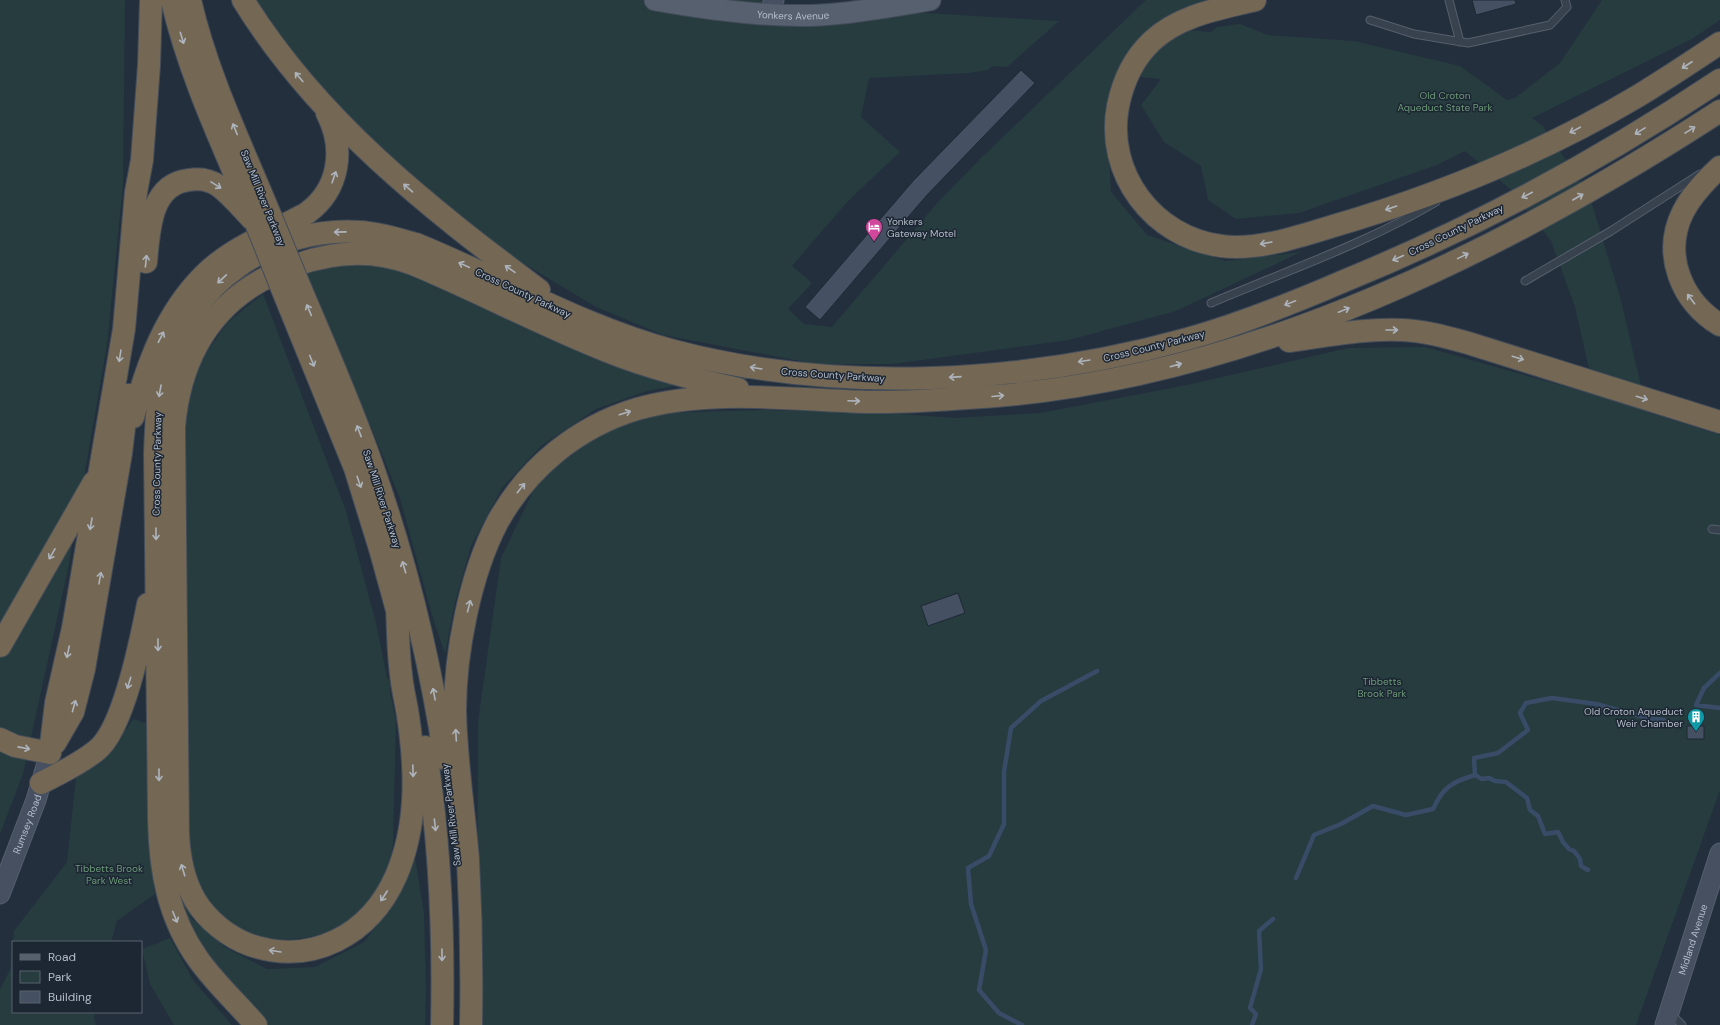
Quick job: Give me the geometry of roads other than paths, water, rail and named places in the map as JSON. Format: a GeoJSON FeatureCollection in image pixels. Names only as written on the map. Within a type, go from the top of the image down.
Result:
{"type":"FeatureCollection","features":[{"type":"Feature","properties":{"kind":"highway"},"geometry":{"type":"LineString","coordinates":[[50,753],[56,703],[72,635],[124,329],[136,192],[137,0]]}},
{"type":"Feature","properties":{"kind":"highway"},"geometry":{"type":"LineString","coordinates":[[136,192],[142,160],[149,65],[151,0]]}},
{"type":"Feature","properties":{"kind":"highway","name":"Saw Mill River Parkway"},"geometry":{"type":"LineString","coordinates":[[172,0],[185,49],[194,75],[263,220],[289,283],[355,468],[382,552],[397,608],[419,707],[434,815],[441,924],[442,1025]]}},
{"type":"Feature","properties":{"kind":"highway","name":"Saw Mill River Parkway"},"geometry":{"type":"LineString","coordinates":[[190,0],[203,47],[263,220]]}},
{"type":"Feature","properties":{"kind":"highway"},"geometry":{"type":"LineString","coordinates":[[243,0],[274,47],[324,106],[382,165],[428,205],[499,262],[575,317]]}},
{"type":"Feature","properties":{"kind":"highway"},"geometry":{"type":"LineString","coordinates":[[1255,0],[1194,16],[1178,23],[1164,32],[1143,51],[1135,62],[1124,84],[1118,104],[1116,124],[1120,161],[1124,173],[1137,197],[1160,220],[1187,236],[1221,246],[1240,247],[1258,245],[1309,234],[1360,219],[1482,174],[1572,132],[1631,100],[1720,43]]}},
{"type":"Feature","properties":{"kind":"highway","name":"Cross County Parkway"},"geometry":{"type":"LineString","coordinates":[[157,564],[156,425],[159,392],[166,366],[181,332],[201,302],[232,271],[256,254],[284,241],[322,233],[360,232],[388,236],[441,255],[575,317],[621,335],[695,356],[761,369],[839,377],[904,379],[980,375],[1066,364],[1126,354],[1184,340],[1242,322],[1340,283],[1430,244],[1571,172],[1622,142],[1720,80]]}},
{"type":"Feature","properties":{"kind":"highway"},"geometry":{"type":"LineString","coordinates":[[121,453],[151,360],[161,337],[185,296],[205,274],[229,254],[307,213],[323,198],[330,187],[336,173],[338,154],[335,132],[324,106]]}},
{"type":"Feature","properties":{"kind":"highway"},"geometry":{"type":"LineString","coordinates":[[471,1025],[470,898],[466,834],[456,735],[456,690],[468,608],[482,561],[496,526],[518,491],[546,460],[579,435],[597,424],[616,416],[657,404],[700,398],[747,397],[900,402],[1024,393],[1138,375],[1242,347],[1321,319],[1374,298],[1487,245],[1550,212],[1622,171],[1720,111]]}},
{"type":"Feature","properties":{"kind":"highway"},"geometry":{"type":"LineString","coordinates":[[1720,167],[1697,190],[1684,211],[1675,234],[1674,249],[1679,276],[1684,288],[1700,310],[1720,325]]}},
{"type":"Feature","properties":{"kind":"highway"},"geometry":{"type":"LineString","coordinates":[[50,753],[73,712],[81,680],[121,453],[124,417],[141,303],[148,239],[154,211],[159,199],[170,186],[180,181],[197,179],[219,186],[263,220]]}},
{"type":"Feature","properties":{"kind":"highway"},"geometry":{"type":"LineString","coordinates":[[397,608],[401,674],[412,748],[414,788],[406,843],[400,865],[391,886],[369,918],[350,933],[330,944],[301,951],[282,952],[264,949],[237,939],[216,924],[196,901],[181,866],[178,834],[173,468],[175,413],[180,385],[189,360],[209,325],[225,306],[256,283],[281,270],[304,262],[328,256],[354,253],[388,256],[427,270],[607,351],[659,370],[739,389],[816,400]]}},
{"type":"Feature","properties":{"kind":"highway","name":"Saw Mill River Parkway"},"geometry":{"type":"LineString","coordinates":[[289,283],[344,394],[379,486],[406,574],[427,656],[447,774],[457,863],[461,950],[460,1025]]}},
{"type":"Feature","properties":{"kind":"highway"},"geometry":{"type":"LineString","coordinates":[[1242,347],[1371,331],[1417,331],[1468,343],[1720,422]]}},
{"type":"Feature","properties":{"kind":"highway"},"geometry":{"type":"LineString","coordinates":[[0,646],[72,517],[100,472]]}},
{"type":"Feature","properties":{"kind":"highway"},"geometry":{"type":"LineString","coordinates":[[41,783],[97,750],[110,734],[136,660],[157,564]]}},
{"type":"Feature","properties":{"kind":"highway"},"geometry":{"type":"LineString","coordinates":[[157,564],[159,827],[164,879],[172,909],[190,947],[207,971],[256,1025]]}},
{"type":"Feature","properties":{"kind":"highway"},"geometry":{"type":"LineString","coordinates":[[0,739],[15,746],[50,753]]}},
{"type":"Feature","properties":{"kind":"main road","name":"Yonkers Avenue"},"geometry":{"type":"LineString","coordinates":[[655,0],[704,8],[772,7],[821,15],[930,0]]}},
{"type":"Feature","properties":{"kind":"street","name":"Rumsey Road"},"geometry":{"type":"LineString","coordinates":[[0,894],[20,845],[50,753]]}},
{"type":"Feature","properties":{"kind":"street","name":"Midland Avenue"},"geometry":{"type":"LineString","coordinates":[[1667,1018],[1720,853]]}},
{"type":"Feature","properties":{"kind":"lane"},"geometry":{"type":"LineString","coordinates":[[1449,0],[1460,42]]}},
{"type":"Feature","properties":{"kind":"lane"},"geometry":{"type":"LineString","coordinates":[[1370,20],[1414,34],[1468,43],[1550,25],[1566,3],[1572,0]]}},
{"type":"Feature","properties":{"kind":"lane"},"geometry":{"type":"LineString","coordinates":[[1525,281],[1611,231],[1703,172],[1720,163]]}},
{"type":"Feature","properties":{"kind":"lane"},"geometry":{"type":"LineString","coordinates":[[1211,303],[1408,218],[1482,174]]}},
{"type":"Feature","properties":{"kind":"lane"},"geometry":{"type":"LineString","coordinates":[[1667,1018],[1682,1025]]}},
{"type":"Feature","properties":{"kind":"waterway"},"geometry":{"type":"LineString","coordinates":[[1022,1025],[999,1013],[979,990],[986,950],[971,904],[968,868],[989,856],[1004,824],[1004,772],[1011,728],[1041,701],[1097,671]]}},
{"type":"Feature","properties":{"kind":"waterway"},"geometry":{"type":"LineString","coordinates":[[1720,673],[1704,688],[1696,705],[1720,708]]}},
{"type":"Feature","properties":{"kind":"waterway"},"geometry":{"type":"LineString","coordinates":[[1296,878],[1314,835],[1341,824],[1373,806],[1406,815],[1433,809],[1441,795],[1449,786],[1460,780],[1475,775],[1474,758],[1498,753],[1528,730],[1520,713],[1526,703],[1552,698],[1596,704],[1647,718],[1664,720]]}},
{"type":"Feature","properties":{"kind":"waterway"},"geometry":{"type":"LineString","coordinates":[[1475,775],[1482,779],[1489,778],[1495,781],[1506,782],[1527,798],[1530,810],[1538,816],[1545,834],[1558,832],[1563,842],[1569,849],[1574,851],[1580,859],[1581,866],[1588,870]]}},
{"type":"Feature","properties":{"kind":"waterway"},"geometry":{"type":"LineString","coordinates":[[1252,1025],[1256,1014],[1250,1008],[1261,969],[1259,931],[1273,919]]}},
{"type":"Feature","properties":{"kind":"place","name":"Yonkers Gateway Motel"},"geometry":{"type":"Point","coordinates":[874,242]}},
{"type":"Feature","properties":{"kind":"place","name":"Old Croton Aqueduct Weir Chamber"},"geometry":{"type":"Point","coordinates":[1696,732]}},
{"type":"Feature","properties":{"kind":"park label","name":"Old Croton Aqueduct State Park"},"geometry":{"type":"Point","coordinates":[1445,100]}},
{"type":"Feature","properties":{"kind":"park label","name":"Tibbetts Brook Park"},"geometry":{"type":"Point","coordinates":[1382,686]}},
{"type":"Feature","properties":{"kind":"park label","name":"Tibbetts Brook Park West"},"geometry":{"type":"Point","coordinates":[109,874]}}]}
